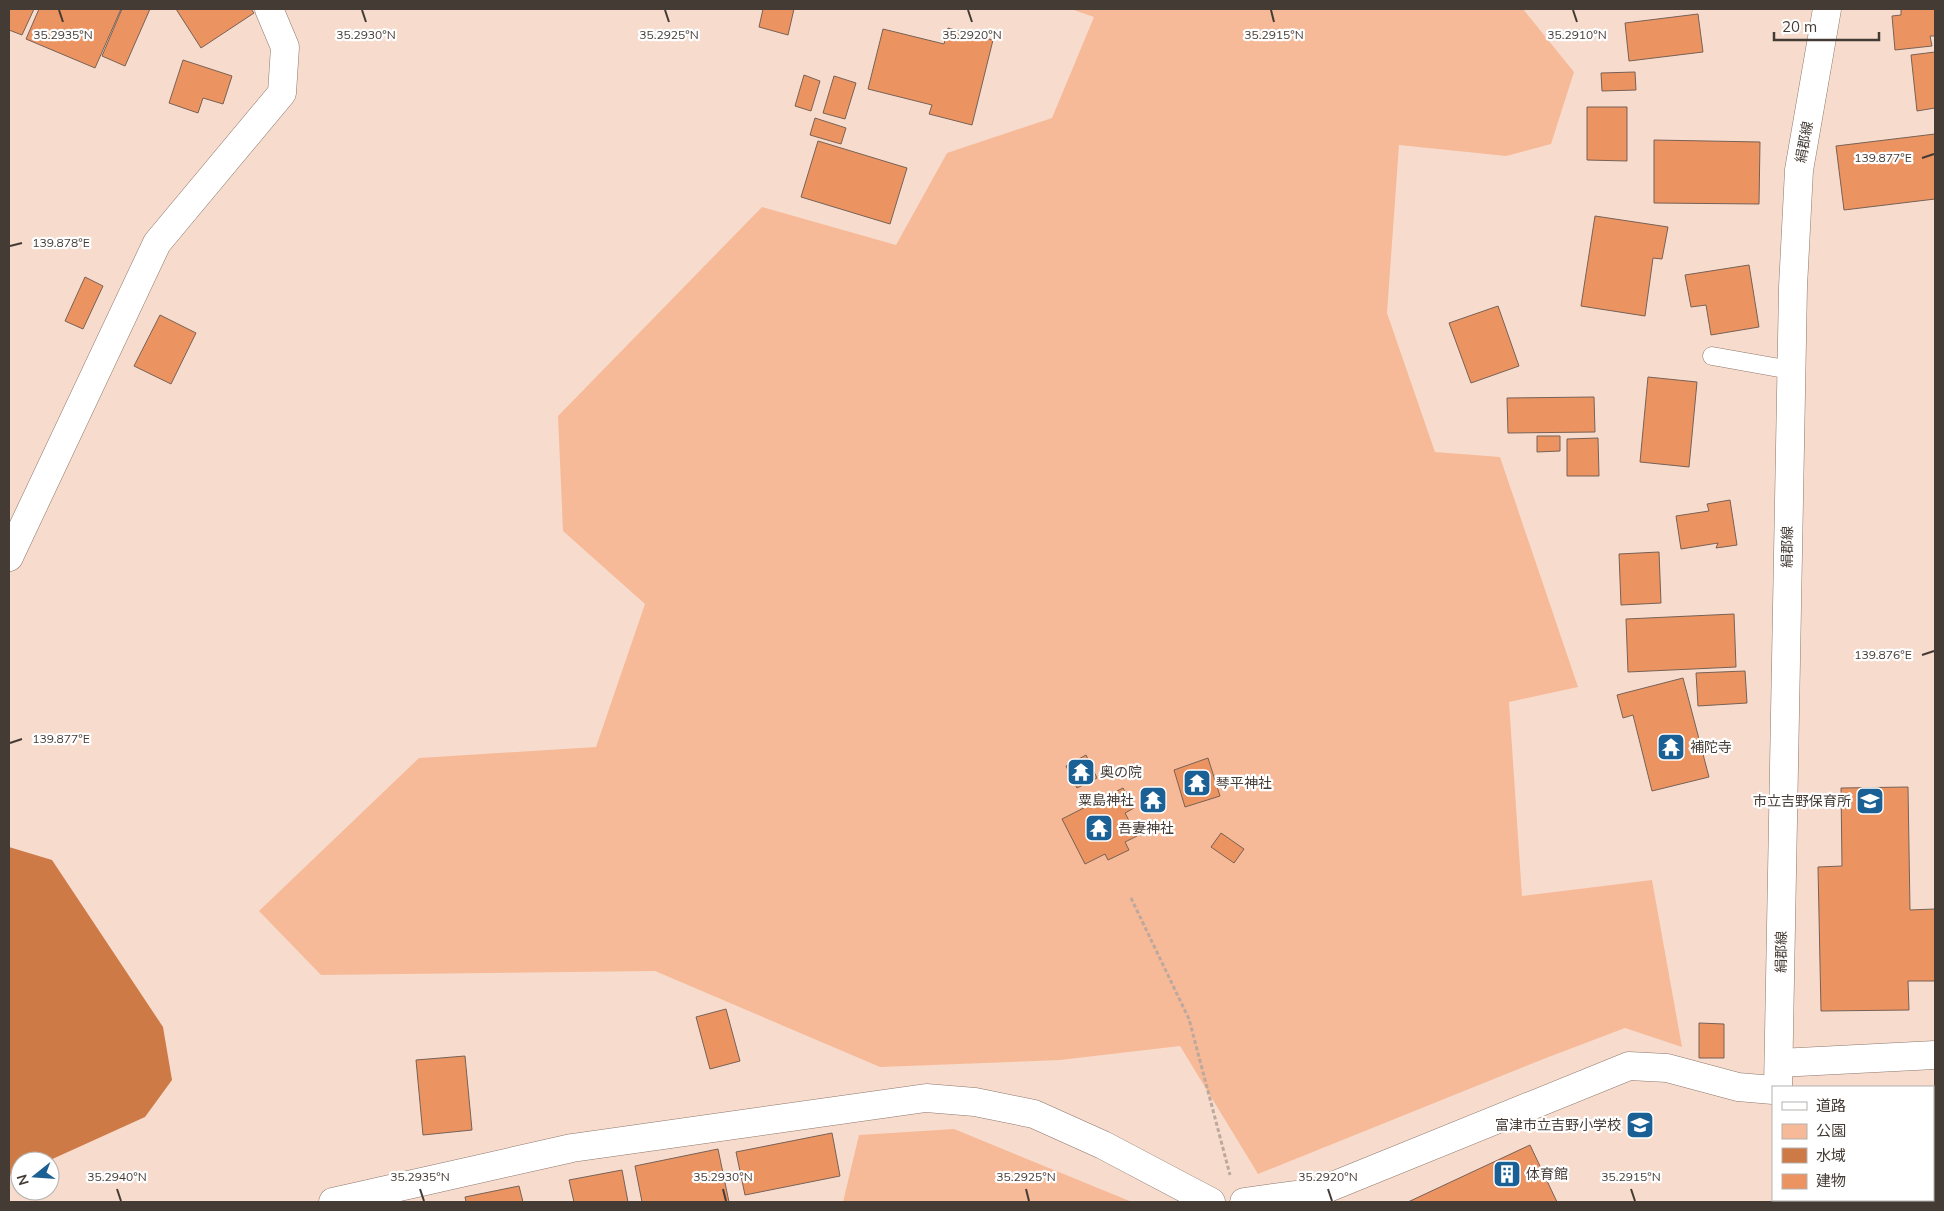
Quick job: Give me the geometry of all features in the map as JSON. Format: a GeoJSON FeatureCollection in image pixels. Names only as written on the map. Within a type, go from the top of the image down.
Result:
{"type":"FeatureCollection","features":[{"type":"Feature","properties":{"kind":"street"},"geometry":{"type":"LineString","coordinates":[[9,557],[157,243],[282,93],[285,47],[269,9]]}},
{"type":"Feature","properties":{"kind":"street","name":"絹郡線"},"geometry":{"type":"LineString","coordinates":[[1779,1075],[1793,287],[1799,170],[1827,9]]}},
{"type":"Feature","properties":{"kind":"street"},"geometry":{"type":"LineString","coordinates":[[1779,1075],[1935,1055]]}},
{"type":"Feature","properties":{"kind":"street"},"geometry":{"type":"LineString","coordinates":[[1238,1193],[1318,1192],[1629,1066],[1667,1068],[1738,1087],[1772,1090]]}},
{"type":"Feature","properties":{"kind":"street"},"geometry":{"type":"LineString","coordinates":[[333,1202],[572,1148],[926,1098],[975,1102],[1034,1114],[1103,1145],[1210,1202]]}},
{"type":"Feature","properties":{"kind":"lane"},"geometry":{"type":"LineString","coordinates":[[1712,356],[1791,370]]}},
{"type":"Feature","properties":{"kind":"path"},"geometry":{"type":"LineString","coordinates":[[1131,898],[1188,1019],[1238,1193]]}},
{"type":"Feature","properties":{"kind":"green space"},"geometry":{"type":"Polygon","coordinates":[[[1071,9],[1523,9],[1574,72],[1551,144],[1506,156],[1399,145],[1387,313],[1435,452],[1500,457],[1578,687],[1509,702],[1522,896],[1652,880],[1682,1047],[1625,1028],[1258,1174],[1180,1046],[1060,1060],[880,1067],[655,971],[321,975],[259,911],[419,758],[596,747],[645,604],[563,531],[558,416],[762,207],[896,245],[947,153],[1052,118],[1094,17],[1071,9]]]}},
{"type":"Feature","properties":{"kind":"green space"},"geometry":{"type":"Polygon","coordinates":[[[954,1129],[1132,1202],[843,1202],[859,1135],[954,1129]]]}},
{"type":"Feature","properties":{"kind":"water"},"geometry":{"type":"Polygon","coordinates":[[[9,847],[52,860],[163,1027],[172,1080],[145,1117],[60,1156],[60,1151],[10,1151],[9,1176],[9,847]]]}},
{"type":"Feature","properties":{"kind":"building"},"geometry":{"type":"Polygon","coordinates":[[[9,9],[34,9],[22,35],[9,30],[9,9]]]}},
{"type":"Feature","properties":{"kind":"building"},"geometry":{"type":"Polygon","coordinates":[[[39,9],[121,9],[95,68],[26,39],[39,9]]]}},
{"type":"Feature","properties":{"kind":"building"},"geometry":{"type":"Polygon","coordinates":[[[122,9],[150,9],[125,66],[102,56],[122,9]]]}},
{"type":"Feature","properties":{"kind":"building"},"geometry":{"type":"Polygon","coordinates":[[[176,9],[251,9],[254,13],[201,48],[176,9]]]}},
{"type":"Feature","properties":{"kind":"building"},"geometry":{"type":"Polygon","coordinates":[[[763,9],[794,9],[788,35],[759,27],[763,9]]]}},
{"type":"Feature","properties":{"kind":"building"},"geometry":{"type":"Polygon","coordinates":[[[1901,9],[1935,9],[1935,36],[1930,36],[1932,46],[1895,50],[1892,16],[1901,15],[1901,9]]]}},
{"type":"Feature","properties":{"kind":"building"},"geometry":{"type":"Polygon","coordinates":[[[1698,14],[1703,52],[1629,61],[1625,23],[1698,14]]]}},
{"type":"Feature","properties":{"kind":"building"},"geometry":{"type":"Polygon","coordinates":[[[948,28],[993,40],[972,125],[929,114],[932,105],[868,89],[883,29],[944,44],[948,28]]]}},
{"type":"Feature","properties":{"kind":"building"},"geometry":{"type":"Polygon","coordinates":[[[1935,52],[1935,108],[1917,111],[1911,55],[1935,52]]]}},
{"type":"Feature","properties":{"kind":"building"},"geometry":{"type":"Polygon","coordinates":[[[183,60],[232,76],[223,104],[203,98],[198,113],[169,103],[183,60]]]}},
{"type":"Feature","properties":{"kind":"building"},"geometry":{"type":"Polygon","coordinates":[[[1635,72],[1636,90],[1602,91],[1601,73],[1635,72]]]}},
{"type":"Feature","properties":{"kind":"building"},"geometry":{"type":"Polygon","coordinates":[[[804,75],[820,81],[811,111],[795,106],[804,75]]]}},
{"type":"Feature","properties":{"kind":"building"},"geometry":{"type":"Polygon","coordinates":[[[834,76],[856,83],[845,119],[823,113],[834,76]]]}},
{"type":"Feature","properties":{"kind":"building"},"geometry":{"type":"Polygon","coordinates":[[[1587,107],[1627,107],[1627,161],[1587,160],[1587,107]]]}},
{"type":"Feature","properties":{"kind":"building"},"geometry":{"type":"Polygon","coordinates":[[[815,118],[846,128],[841,144],[810,135],[815,118]]]}},
{"type":"Feature","properties":{"kind":"building"},"geometry":{"type":"Polygon","coordinates":[[[1935,134],[1935,199],[1844,210],[1836,146],[1935,134]]]}},
{"type":"Feature","properties":{"kind":"building"},"geometry":{"type":"Polygon","coordinates":[[[1654,140],[1760,142],[1759,204],[1654,203],[1654,140]]]}},
{"type":"Feature","properties":{"kind":"building"},"geometry":{"type":"Polygon","coordinates":[[[818,141],[907,168],[890,224],[801,197],[818,141]]]}},
{"type":"Feature","properties":{"kind":"building"},"geometry":{"type":"Polygon","coordinates":[[[1595,216],[1668,227],[1662,259],[1653,258],[1645,316],[1581,306],[1595,216]]]}},
{"type":"Feature","properties":{"kind":"building"},"geometry":{"type":"Polygon","coordinates":[[[1749,265],[1759,327],[1711,335],[1706,305],[1691,307],[1685,275],[1749,265]]]}},
{"type":"Feature","properties":{"kind":"building"},"geometry":{"type":"Polygon","coordinates":[[[85,277],[103,286],[83,329],[65,321],[85,277]]]}},
{"type":"Feature","properties":{"kind":"building"},"geometry":{"type":"Polygon","coordinates":[[[1498,306],[1519,366],[1471,383],[1449,323],[1498,306]]]}},
{"type":"Feature","properties":{"kind":"building"},"geometry":{"type":"Polygon","coordinates":[[[160,315],[196,333],[171,384],[134,366],[160,315]]]}},
{"type":"Feature","properties":{"kind":"building"},"geometry":{"type":"Polygon","coordinates":[[[1648,377],[1697,382],[1689,467],[1640,462],[1648,377]]]}},
{"type":"Feature","properties":{"kind":"building"},"geometry":{"type":"Polygon","coordinates":[[[1594,397],[1595,432],[1508,433],[1507,398],[1594,397]]]}},
{"type":"Feature","properties":{"kind":"building"},"geometry":{"type":"Polygon","coordinates":[[[1537,436],[1560,436],[1560,451],[1537,452],[1537,436]]]}},
{"type":"Feature","properties":{"kind":"building"},"geometry":{"type":"Polygon","coordinates":[[[1598,438],[1599,476],[1567,476],[1567,439],[1598,438]]]}},
{"type":"Feature","properties":{"kind":"building"},"geometry":{"type":"Polygon","coordinates":[[[1730,500],[1737,545],[1716,548],[1718,543],[1681,549],[1676,516],[1709,511],[1707,504],[1730,500]]]}},
{"type":"Feature","properties":{"kind":"building"},"geometry":{"type":"Polygon","coordinates":[[[1659,552],[1661,603],[1621,605],[1619,554],[1659,552]]]}},
{"type":"Feature","properties":{"kind":"building"},"geometry":{"type":"Polygon","coordinates":[[[1734,614],[1736,667],[1628,672],[1626,619],[1734,614]]]}},
{"type":"Feature","properties":{"kind":"building"},"geometry":{"type":"Polygon","coordinates":[[[1745,671],[1747,703],[1698,706],[1696,673],[1745,671]]]}},
{"type":"Feature","properties":{"kind":"building","name":"補陀寺"},"geometry":{"type":"Polygon","coordinates":[[[1683,678],[1709,777],[1652,791],[1633,715],[1623,718],[1617,695],[1683,678]]]}},
{"type":"Feature","properties":{"kind":"building","name":"奥の院"},"geometry":{"type":"Polygon","coordinates":[[[1086,755],[1097,778],[1077,788],[1066,766],[1086,755]]]}},
{"type":"Feature","properties":{"kind":"building","name":"琴平神社"},"geometry":{"type":"Polygon","coordinates":[[[1208,758],[1220,796],[1185,807],[1174,770],[1208,758]]]}},
{"type":"Feature","properties":{"kind":"building"},"geometry":{"type":"Polygon","coordinates":[[[1908,787],[1910,910],[1935,909],[1935,981],[1908,981],[1909,1010],[1821,1011],[1818,867],[1842,866],[1841,788],[1908,787]]]}},
{"type":"Feature","properties":{"kind":"building","name":"吾妻神社"},"geometry":{"type":"Polygon","coordinates":[[[1123,788],[1134,808],[1125,813],[1137,836],[1125,842],[1129,850],[1108,860],[1105,854],[1085,864],[1062,819],[1123,788]]]}},
{"type":"Feature","properties":{"kind":"building","name":"粟島神社"},"geometry":{"type":"Polygon","coordinates":[[[1160,790],[1165,804],[1145,811],[1140,797],[1160,790]]]}},
{"type":"Feature","properties":{"kind":"building"},"geometry":{"type":"Polygon","coordinates":[[[1221,833],[1244,849],[1234,863],[1211,847],[1221,833]]]}},
{"type":"Feature","properties":{"kind":"building"},"geometry":{"type":"Polygon","coordinates":[[[726,1009],[740,1061],[710,1069],[696,1017],[726,1009]]]}},
{"type":"Feature","properties":{"kind":"building"},"geometry":{"type":"Polygon","coordinates":[[[1699,1023],[1724,1024],[1724,1058],[1699,1058],[1699,1023]]]}},
{"type":"Feature","properties":{"kind":"building"},"geometry":{"type":"Polygon","coordinates":[[[465,1056],[472,1130],[423,1135],[416,1060],[465,1056]]]}},
{"type":"Feature","properties":{"kind":"building"},"geometry":{"type":"Polygon","coordinates":[[[832,1133],[840,1176],[745,1195],[736,1152],[832,1133]]]}},
{"type":"Feature","properties":{"kind":"building","name":"体育館"},"geometry":{"type":"Polygon","coordinates":[[[1530,1145],[1557,1202],[1408,1202],[1530,1145]]]}},
{"type":"Feature","properties":{"kind":"building"},"geometry":{"type":"Polygon","coordinates":[[[718,1149],[729,1202],[642,1202],[635,1166],[718,1149]]]}},
{"type":"Feature","properties":{"kind":"building"},"geometry":{"type":"Polygon","coordinates":[[[622,1170],[628,1202],[574,1202],[569,1180],[622,1170]]]}},
{"type":"Feature","properties":{"kind":"building"},"geometry":{"type":"Polygon","coordinates":[[[519,1186],[523,1202],[466,1202],[465,1197],[519,1186]]]}},
{"type":"Feature","properties":{"kind":"place","name":"補陀寺"},"geometry":{"type":"Point","coordinates":[1671,747]}},
{"type":"Feature","properties":{"kind":"place","name":"奥の院"},"geometry":{"type":"Point","coordinates":[1081,772]}},
{"type":"Feature","properties":{"kind":"place","name":"琴平神社"},"geometry":{"type":"Point","coordinates":[1197,783]}},
{"type":"Feature","properties":{"kind":"place","name":"粟島神社"},"geometry":{"type":"Point","coordinates":[1153,800]}},
{"type":"Feature","properties":{"kind":"place","name":"市立吉野保育所"},"geometry":{"type":"Point","coordinates":[1870,801]}},
{"type":"Feature","properties":{"kind":"place","name":"吾妻神社"},"geometry":{"type":"Point","coordinates":[1099,828]}},
{"type":"Feature","properties":{"kind":"place","name":"富津市立吉野小学校"},"geometry":{"type":"Point","coordinates":[1640,1125]}},
{"type":"Feature","properties":{"kind":"place","name":"体育館"},"geometry":{"type":"Point","coordinates":[1507,1174]}}]}
